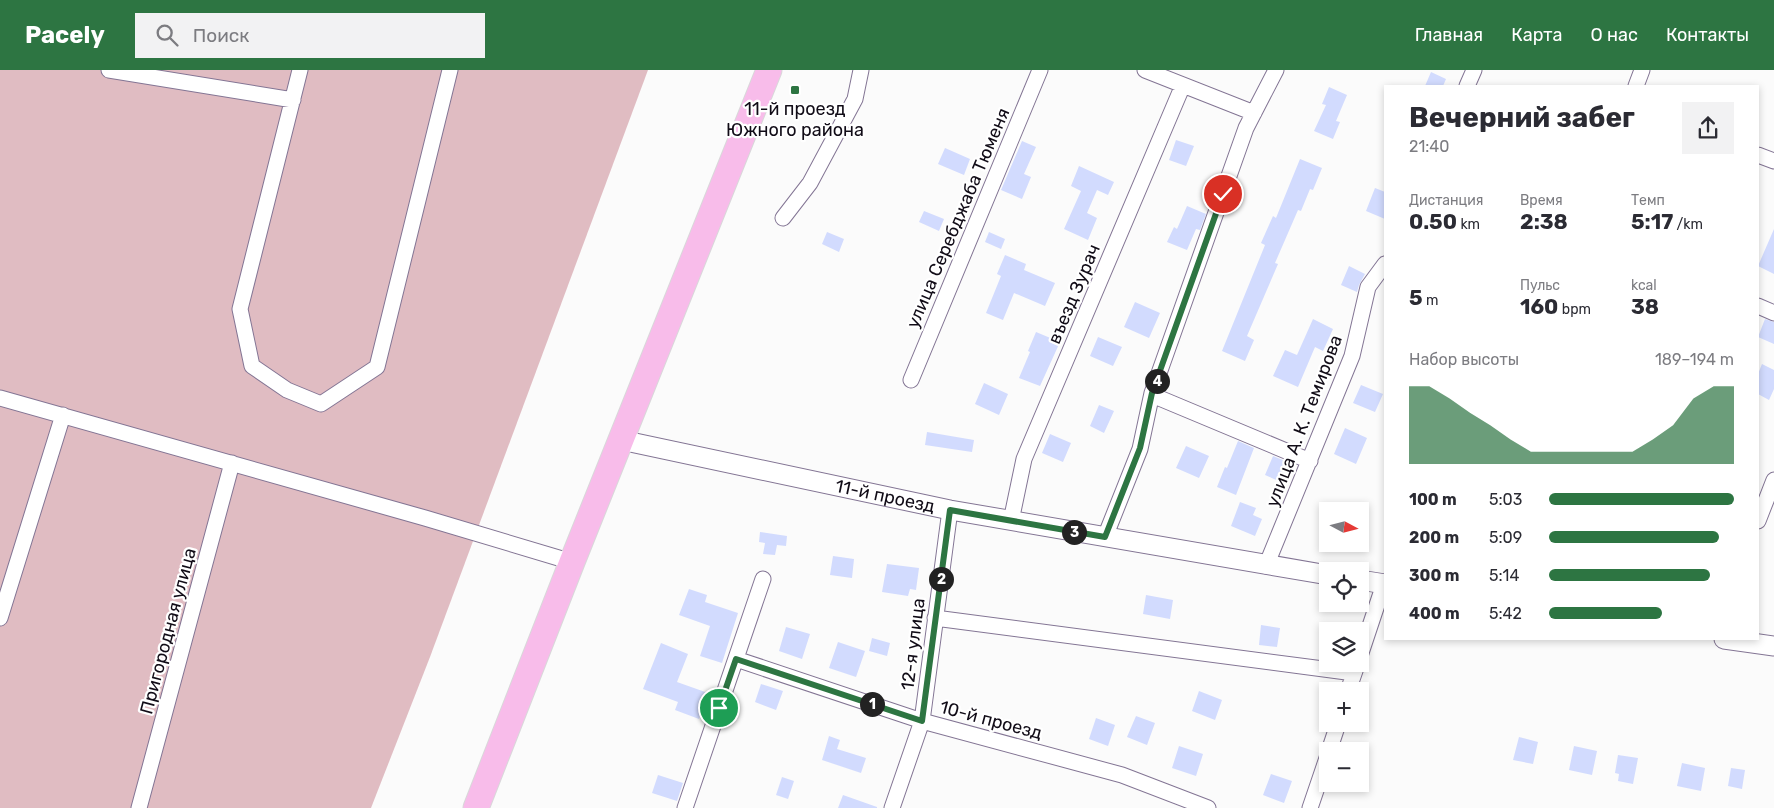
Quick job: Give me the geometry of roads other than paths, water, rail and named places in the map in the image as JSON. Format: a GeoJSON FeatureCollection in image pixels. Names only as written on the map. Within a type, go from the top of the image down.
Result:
{"type":"FeatureCollection","features":[{"type":"Feature","properties":{"kind":"highway"},"geometry":{"type":"LineString","coordinates":[[476,808],[572,562],[769,70]]}},
{"type":"Feature","properties":{"kind":"street"},"geometry":{"type":"LineString","coordinates":[[109,70],[293,100]]}},
{"type":"Feature","properties":{"kind":"street"},"geometry":{"type":"LineString","coordinates":[[300,70],[240,309],[252,366],[287,390],[321,404],[377,367],[450,70]]}},
{"type":"Feature","properties":{"kind":"street"},"geometry":{"type":"LineString","coordinates":[[782,218],[810,183],[855,100],[861,70]]}},
{"type":"Feature","properties":{"kind":"street","name":"улица Серебджаба Тюменя"},"geometry":{"type":"LineString","coordinates":[[911,380],[1040,70]]}},
{"type":"Feature","properties":{"kind":"street"},"geometry":{"type":"LineString","coordinates":[[1145,70],[1254,113]]}},
{"type":"Feature","properties":{"kind":"street"},"geometry":{"type":"LineString","coordinates":[[1105,537],[1140,448],[1152,395],[1246,128],[1276,70]]}},
{"type":"Feature","properties":{"kind":"street"},"geometry":{"type":"LineString","coordinates":[[1467,85],[1474,70]]}},
{"type":"Feature","properties":{"kind":"street"},"geometry":{"type":"LineString","coordinates":[[1636,85],[1642,70]]}},
{"type":"Feature","properties":{"kind":"street","name":"въезд Зурач"},"geometry":{"type":"LineString","coordinates":[[1011,521],[1024,459],[1183,85]]}},
{"type":"Feature","properties":{"kind":"street"},"geometry":{"type":"LineString","coordinates":[[1759,155],[1774,162]]}},
{"type":"Feature","properties":{"kind":"street","name":"улица А. К. Темирова"},"geometry":{"type":"LineString","coordinates":[[1266,566],[1352,356],[1368,287],[1384,265]]}},
{"type":"Feature","properties":{"kind":"street"},"geometry":{"type":"LineString","coordinates":[[1759,306],[1774,312]]}},
{"type":"Feature","properties":{"kind":"street"},"geometry":{"type":"LineString","coordinates":[[1152,395],[1310,462]]}},
{"type":"Feature","properties":{"kind":"street"},"geometry":{"type":"LineString","coordinates":[[0,398],[572,562]]}},
{"type":"Feature","properties":{"kind":"street"},"geometry":{"type":"LineString","coordinates":[[0,618],[63,415]]}},
{"type":"Feature","properties":{"kind":"street","name":"11-й проезд"},"geometry":{"type":"LineString","coordinates":[[621,440],[950,510],[1319,574]]}},
{"type":"Feature","properties":{"kind":"street","name":"Пригородная улица"},"geometry":{"type":"LineString","coordinates":[[139,808],[232,463]]}},
{"type":"Feature","properties":{"kind":"street"},"geometry":{"type":"LineString","coordinates":[[1759,518],[1774,480]]}},
{"type":"Feature","properties":{"kind":"street","name":"12-я улица"},"geometry":{"type":"LineString","coordinates":[[892,808],[922,721],[950,510]]}},
{"type":"Feature","properties":{"kind":"street"},"geometry":{"type":"LineString","coordinates":[[685,808],[763,579]]}},
{"type":"Feature","properties":{"kind":"street"},"geometry":{"type":"LineString","coordinates":[[1369,582],[1384,584],[1369,629]]}},
{"type":"Feature","properties":{"kind":"street"},"geometry":{"type":"LineString","coordinates":[[935,618],[1319,665]]}},
{"type":"Feature","properties":{"kind":"street"},"geometry":{"type":"LineString","coordinates":[[1731,640],[1774,646]]}},
{"type":"Feature","properties":{"kind":"street","name":"10-й проезд"},"geometry":{"type":"LineString","coordinates":[[736,659],[922,721],[1122,774],[1208,808]]}},
{"type":"Feature","properties":{"kind":"street"},"geometry":{"type":"LineString","coordinates":[[1310,808],[1319,780]]}},
{"type":"Feature","properties":{"kind":"place","name":"11-й проезд Южного района"},"geometry":{"type":"Point","coordinates":[795,90]}}]}
